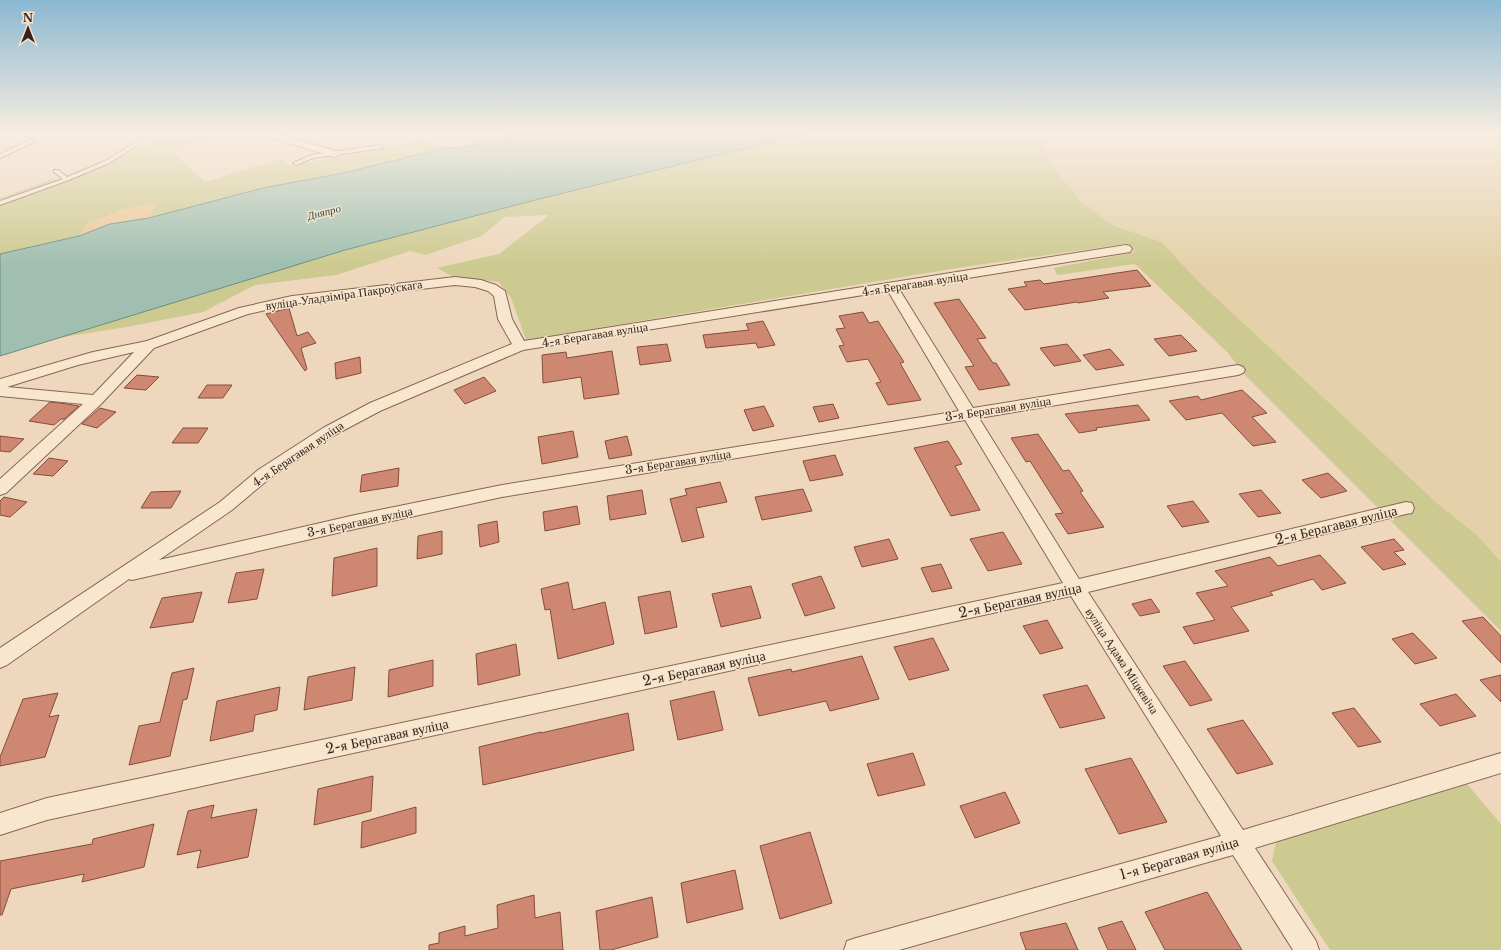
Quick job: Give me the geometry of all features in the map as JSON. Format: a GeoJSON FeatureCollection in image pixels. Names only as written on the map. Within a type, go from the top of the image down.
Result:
{"type":"FeatureCollection","features":[{"type":"Feature","properties":{"kind":"street","name":"4-я Берагавая вуліца"},"geometry":{"type":"LineString","coordinates":[[0,659],[226,506],[264,474],[328,432],[375,407],[520,346],[892,288],[1126,249]]}},
{"type":"Feature","properties":{"kind":"street","name":"вуліца Уладзіміра Пакроўскага"},"geometry":{"type":"LineString","coordinates":[[0,489],[96,400],[150,345],[244,311],[292,300],[429,283],[455,281],[477,283],[492,288],[500,294],[506,319],[520,346]]}},
{"type":"Feature","properties":{"kind":"street","name":"вуліца Адама Міцкевіча"},"geometry":{"type":"LineString","coordinates":[[892,288],[1075,588],[1307,950]]}},
{"type":"Feature","properties":{"kind":"street"},"geometry":{"type":"LineString","coordinates":[[0,384],[104,353],[150,345]]}},
{"type":"Feature","properties":{"kind":"street","name":"3-я Берагавая вуліца"},"geometry":{"type":"LineString","coordinates":[[122,575],[347,524],[502,491],[1238,370]]}},
{"type":"Feature","properties":{"kind":"street"},"geometry":{"type":"LineString","coordinates":[[0,391],[96,400]]}},
{"type":"Feature","properties":{"kind":"street","name":"2-я Берагавая вуліца"},"geometry":{"type":"LineString","coordinates":[[0,824],[47,809],[1075,588],[1406,508]]}},
{"type":"Feature","properties":{"kind":"street","name":"1-я Берагавая вуліца"},"geometry":{"type":"LineString","coordinates":[[856,950],[1238,842],[1501,764]]}},
{"type":"Feature","properties":{"kind":"lane"},"geometry":{"type":"LineString","coordinates":[[0,203],[71,177]]}},
{"type":"Feature","properties":{"kind":"shaded area"},"geometry":{"type":"Polygon","coordinates":[[[72,177],[200,177],[205,182],[221,177],[321,177],[263,188],[149,218],[156,205],[89,222],[79,236],[0,254],[0,204],[72,177]]]}},
{"type":"Feature","properties":{"kind":"shaded area"},"geometry":{"type":"Polygon","coordinates":[[[627,177],[1062,177],[1082,203],[1112,225],[1161,242],[1200,283],[1438,504],[1477,535],[1501,562],[1501,631],[1246,376],[1227,352],[1135,264],[1057,275],[1054,268],[1135,252],[1125,244],[957,268],[526,340],[511,298],[499,282],[452,276],[437,268],[499,254],[549,215],[505,217],[481,236],[426,255],[410,251],[336,275],[255,285],[203,312],[127,327],[57,338],[345,250],[627,177]]]}},
{"type":"Feature","properties":{"kind":"shaded area"},"geometry":{"type":"Polygon","coordinates":[[[1062,177],[1501,177],[1501,562],[1477,535],[1438,504],[1200,283],[1161,242],[1112,225],[1082,203],[1062,177]]]}},
{"type":"Feature","properties":{"kind":"shaded area"},"geometry":{"type":"Polygon","coordinates":[[[55,178],[55,181],[0,200],[0,198],[55,178]]]}},
{"type":"Feature","properties":{"kind":"shaded area"},"geometry":{"type":"Polygon","coordinates":[[[1466,783],[1501,824],[1501,950],[1330,950],[1272,861],[1276,842],[1466,783]]]}},
{"type":"Feature","properties":{"kind":"sand"},"geometry":{"type":"Polygon","coordinates":[[[144,204],[156,205],[149,218],[110,224],[79,236],[89,222],[121,210],[144,204]]]}},
{"type":"Feature","properties":{"kind":"water","name":"Дняпро"},"geometry":{"type":"Polygon","coordinates":[[[321,177],[627,177],[345,250],[0,356],[0,254],[79,236],[110,224],[149,218],[263,188],[321,177]]]}},
{"type":"Feature","properties":{"kind":"building"},"geometry":{"type":"Polygon","coordinates":[[[1137,270],[1151,286],[1103,292],[1109,298],[1078,303],[1025,310],[1008,289],[1027,286],[1024,282],[1040,280],[1044,284],[1137,270]]]}},
{"type":"Feature","properties":{"kind":"building"},"geometry":{"type":"Polygon","coordinates":[[[959,299],[986,338],[977,339],[993,363],[996,363],[1010,385],[979,390],[965,367],[974,366],[934,303],[959,299]]]}},
{"type":"Feature","properties":{"kind":"building"},"geometry":{"type":"Polygon","coordinates":[[[289,308],[297,336],[308,332],[316,343],[301,348],[307,369],[305,371],[266,314],[289,308]]]}},
{"type":"Feature","properties":{"kind":"building"},"geometry":{"type":"Polygon","coordinates":[[[863,312],[869,323],[878,321],[904,362],[900,363],[921,400],[888,405],[876,383],[881,382],[868,359],[847,362],[839,346],[844,345],[836,329],[845,328],[839,316],[863,312]]]}},
{"type":"Feature","properties":{"kind":"building"},"geometry":{"type":"Polygon","coordinates":[[[763,321],[775,345],[758,348],[756,343],[706,348],[703,335],[749,330],[746,324],[763,321]]]}},
{"type":"Feature","properties":{"kind":"building"},"geometry":{"type":"Polygon","coordinates":[[[1181,335],[1197,351],[1169,356],[1154,339],[1181,335]]]}},
{"type":"Feature","properties":{"kind":"building"},"geometry":{"type":"Polygon","coordinates":[[[667,344],[671,361],[640,365],[637,347],[667,344]]]}},
{"type":"Feature","properties":{"kind":"building"},"geometry":{"type":"Polygon","coordinates":[[[1067,344],[1081,361],[1054,366],[1040,348],[1067,344]]]}},
{"type":"Feature","properties":{"kind":"building"},"geometry":{"type":"Polygon","coordinates":[[[1110,349],[1124,365],[1096,370],[1083,355],[1110,349]]]}},
{"type":"Feature","properties":{"kind":"building"},"geometry":{"type":"Polygon","coordinates":[[[612,351],[619,394],[584,399],[581,377],[543,383],[542,355],[566,352],[567,358],[612,351]]]}},
{"type":"Feature","properties":{"kind":"building"},"geometry":{"type":"Polygon","coordinates":[[[360,357],[361,373],[336,379],[335,363],[360,357]]]}},
{"type":"Feature","properties":{"kind":"building"},"geometry":{"type":"Polygon","coordinates":[[[137,375],[159,377],[146,390],[124,388],[137,375]]]}},
{"type":"Feature","properties":{"kind":"building"},"geometry":{"type":"Polygon","coordinates":[[[484,377],[496,391],[465,404],[454,390],[484,377]]]}},
{"type":"Feature","properties":{"kind":"building"},"geometry":{"type":"Polygon","coordinates":[[[207,385],[232,385],[223,398],[198,398],[207,385]]]}},
{"type":"Feature","properties":{"kind":"building"},"geometry":{"type":"Polygon","coordinates":[[[1242,390],[1267,413],[1252,417],[1276,442],[1253,446],[1222,413],[1186,420],[1169,401],[1198,396],[1201,400],[1242,390]]]}},
{"type":"Feature","properties":{"kind":"building"},"geometry":{"type":"Polygon","coordinates":[[[50,402],[79,406],[64,419],[61,419],[54,425],[29,421],[50,402]]]}},
{"type":"Feature","properties":{"kind":"building"},"geometry":{"type":"Polygon","coordinates":[[[833,404],[839,418],[819,422],[813,407],[833,404]]]}},
{"type":"Feature","properties":{"kind":"building"},"geometry":{"type":"Polygon","coordinates":[[[1138,405],[1150,420],[1096,428],[1097,430],[1079,433],[1065,414],[1138,405]]]}},
{"type":"Feature","properties":{"kind":"building"},"geometry":{"type":"Polygon","coordinates":[[[764,406],[774,426],[753,431],[744,410],[764,406]]]}},
{"type":"Feature","properties":{"kind":"building"},"geometry":{"type":"Polygon","coordinates":[[[100,408],[116,412],[97,428],[82,424],[100,408]]]}},
{"type":"Feature","properties":{"kind":"building"},"geometry":{"type":"Polygon","coordinates":[[[183,428],[208,428],[198,443],[172,443],[183,428]]]}},
{"type":"Feature","properties":{"kind":"building"},"geometry":{"type":"Polygon","coordinates":[[[573,431],[578,457],[542,464],[538,437],[573,431]]]}},
{"type":"Feature","properties":{"kind":"building"},"geometry":{"type":"Polygon","coordinates":[[[1038,434],[1063,471],[1069,470],[1083,491],[1080,492],[1104,527],[1068,534],[1055,514],[1063,513],[1030,461],[1026,462],[1011,438],[1038,434]]]}},
{"type":"Feature","properties":{"kind":"building"},"geometry":{"type":"Polygon","coordinates":[[[0,436],[24,439],[10,452],[0,451],[0,436]]]}},
{"type":"Feature","properties":{"kind":"building"},"geometry":{"type":"Polygon","coordinates":[[[627,436],[632,455],[609,459],[605,441],[627,436]]]}},
{"type":"Feature","properties":{"kind":"building"},"geometry":{"type":"Polygon","coordinates":[[[948,441],[962,464],[955,466],[980,510],[951,516],[914,448],[948,441]]]}},
{"type":"Feature","properties":{"kind":"building"},"geometry":{"type":"Polygon","coordinates":[[[835,455],[843,475],[810,481],[803,461],[835,455]]]}},
{"type":"Feature","properties":{"kind":"building"},"geometry":{"type":"Polygon","coordinates":[[[49,458],[68,461],[53,476],[33,474],[49,458]]]}},
{"type":"Feature","properties":{"kind":"building"},"geometry":{"type":"Polygon","coordinates":[[[399,468],[398,486],[360,492],[362,475],[399,468]]]}},
{"type":"Feature","properties":{"kind":"building"},"geometry":{"type":"Polygon","coordinates":[[[1328,473],[1347,491],[1321,498],[1302,480],[1328,473]]]}},
{"type":"Feature","properties":{"kind":"building"},"geometry":{"type":"Polygon","coordinates":[[[720,482],[727,502],[696,508],[704,537],[682,542],[670,499],[687,495],[685,489],[720,482]]]}},
{"type":"Feature","properties":{"kind":"building"},"geometry":{"type":"Polygon","coordinates":[[[803,489],[812,511],[762,520],[755,497],[803,489]]]}},
{"type":"Feature","properties":{"kind":"building"},"geometry":{"type":"Polygon","coordinates":[[[642,490],[646,514],[610,520],[607,496],[642,490]]]}},
{"type":"Feature","properties":{"kind":"building"},"geometry":{"type":"Polygon","coordinates":[[[1261,490],[1281,513],[1258,517],[1239,494],[1261,490]]]}},
{"type":"Feature","properties":{"kind":"building"},"geometry":{"type":"Polygon","coordinates":[[[181,491],[171,508],[141,508],[151,492],[181,491]]]}},
{"type":"Feature","properties":{"kind":"building"},"geometry":{"type":"Polygon","coordinates":[[[4,497],[27,502],[10,517],[0,515],[0,501],[4,497]]]}},
{"type":"Feature","properties":{"kind":"building"},"geometry":{"type":"Polygon","coordinates":[[[1193,501],[1209,522],[1182,527],[1167,506],[1193,501]]]}},
{"type":"Feature","properties":{"kind":"building"},"geometry":{"type":"Polygon","coordinates":[[[577,506],[580,524],[545,531],[543,512],[577,506]]]}},
{"type":"Feature","properties":{"kind":"building"},"geometry":{"type":"Polygon","coordinates":[[[497,521],[499,542],[480,547],[478,525],[497,521]]]}},
{"type":"Feature","properties":{"kind":"building"},"geometry":{"type":"Polygon","coordinates":[[[442,531],[442,554],[417,559],[418,536],[442,531]]]}},
{"type":"Feature","properties":{"kind":"building"},"geometry":{"type":"Polygon","coordinates":[[[1003,532],[1022,564],[988,571],[970,539],[1003,532]]]}},
{"type":"Feature","properties":{"kind":"building"},"geometry":{"type":"Polygon","coordinates":[[[889,539],[898,559],[862,567],[854,547],[889,539]]]}},
{"type":"Feature","properties":{"kind":"building"},"geometry":{"type":"Polygon","coordinates":[[[1394,539],[1404,550],[1394,552],[1406,564],[1383,570],[1361,547],[1394,539]]]}},
{"type":"Feature","properties":{"kind":"building"},"geometry":{"type":"Polygon","coordinates":[[[377,548],[377,586],[332,596],[334,558],[377,548]]]}},
{"type":"Feature","properties":{"kind":"building"},"geometry":{"type":"Polygon","coordinates":[[[1320,555],[1346,583],[1322,590],[1313,579],[1270,592],[1273,595],[1231,607],[1249,631],[1194,644],[1183,627],[1215,620],[1196,593],[1228,586],[1215,571],[1270,557],[1278,566],[1320,555]]]}},
{"type":"Feature","properties":{"kind":"building"},"geometry":{"type":"Polygon","coordinates":[[[941,564],[952,588],[932,592],[921,568],[941,564]]]}},
{"type":"Feature","properties":{"kind":"building"},"geometry":{"type":"Polygon","coordinates":[[[264,569],[257,599],[228,603],[236,573],[264,569]]]}},
{"type":"Feature","properties":{"kind":"building"},"geometry":{"type":"Polygon","coordinates":[[[821,576],[835,608],[805,616],[792,584],[821,576]]]}},
{"type":"Feature","properties":{"kind":"building"},"geometry":{"type":"Polygon","coordinates":[[[568,582],[573,610],[605,602],[614,644],[558,659],[550,609],[545,610],[541,589],[568,582]]]}},
{"type":"Feature","properties":{"kind":"building"},"geometry":{"type":"Polygon","coordinates":[[[751,586],[761,618],[721,627],[712,594],[751,586]]]}},
{"type":"Feature","properties":{"kind":"building"},"geometry":{"type":"Polygon","coordinates":[[[670,591],[677,627],[645,634],[638,597],[670,591]]]}},
{"type":"Feature","properties":{"kind":"building"},"geometry":{"type":"Polygon","coordinates":[[[202,592],[193,622],[150,628],[162,598],[202,592]]]}},
{"type":"Feature","properties":{"kind":"building"},"geometry":{"type":"Polygon","coordinates":[[[1151,599],[1160,612],[1140,616],[1132,604],[1151,599]]]}},
{"type":"Feature","properties":{"kind":"building"},"geometry":{"type":"Polygon","coordinates":[[[1483,617],[1501,636],[1501,663],[1462,621],[1483,617]]]}},
{"type":"Feature","properties":{"kind":"building"},"geometry":{"type":"Polygon","coordinates":[[[1047,620],[1063,648],[1040,654],[1023,626],[1047,620]]]}},
{"type":"Feature","properties":{"kind":"building"},"geometry":{"type":"Polygon","coordinates":[[[1413,633],[1437,658],[1415,664],[1392,639],[1413,633]]]}},
{"type":"Feature","properties":{"kind":"building"},"geometry":{"type":"Polygon","coordinates":[[[933,638],[949,670],[909,680],[894,647],[933,638]]]}},
{"type":"Feature","properties":{"kind":"building"},"geometry":{"type":"Polygon","coordinates":[[[516,644],[520,675],[478,685],[476,654],[516,644]]]}},
{"type":"Feature","properties":{"kind":"building"},"geometry":{"type":"Polygon","coordinates":[[[862,656],[879,699],[830,711],[826,701],[759,716],[748,678],[791,669],[792,672],[862,656]]]}},
{"type":"Feature","properties":{"kind":"building"},"geometry":{"type":"Polygon","coordinates":[[[433,660],[433,686],[388,697],[389,670],[433,660]]]}},
{"type":"Feature","properties":{"kind":"building"},"geometry":{"type":"Polygon","coordinates":[[[1185,661],[1212,700],[1190,706],[1163,666],[1185,661]]]}},
{"type":"Feature","properties":{"kind":"building"},"geometry":{"type":"Polygon","coordinates":[[[355,667],[352,700],[304,710],[308,677],[355,667]]]}},
{"type":"Feature","properties":{"kind":"building"},"geometry":{"type":"Polygon","coordinates":[[[194,668],[187,699],[183,700],[170,756],[129,765],[139,726],[160,722],[172,673],[194,668]]]}},
{"type":"Feature","properties":{"kind":"building"},"geometry":{"type":"Polygon","coordinates":[[[1501,675],[1501,702],[1480,680],[1501,675]]]}},
{"type":"Feature","properties":{"kind":"building"},"geometry":{"type":"Polygon","coordinates":[[[1087,685],[1105,718],[1060,728],[1043,695],[1087,685]]]}},
{"type":"Feature","properties":{"kind":"building"},"geometry":{"type":"Polygon","coordinates":[[[280,687],[277,710],[255,715],[253,731],[210,741],[217,701],[280,687]]]}},
{"type":"Feature","properties":{"kind":"building"},"geometry":{"type":"Polygon","coordinates":[[[714,691],[723,730],[678,740],[670,701],[714,691]]]}},
{"type":"Feature","properties":{"kind":"building"},"geometry":{"type":"Polygon","coordinates":[[[58,693],[49,717],[59,715],[45,757],[0,766],[0,757],[23,699],[58,693]]]}},
{"type":"Feature","properties":{"kind":"building"},"geometry":{"type":"Polygon","coordinates":[[[1456,694],[1476,716],[1440,726],[1420,704],[1456,694]]]}},
{"type":"Feature","properties":{"kind":"building"},"geometry":{"type":"Polygon","coordinates":[[[1354,708],[1381,742],[1358,747],[1332,713],[1354,708]]]}},
{"type":"Feature","properties":{"kind":"building"},"geometry":{"type":"Polygon","coordinates":[[[628,713],[634,750],[483,785],[479,747],[628,713]]]}},
{"type":"Feature","properties":{"kind":"building"},"geometry":{"type":"Polygon","coordinates":[[[1243,720],[1273,764],[1237,774],[1207,729],[1243,720]]]}},
{"type":"Feature","properties":{"kind":"building"},"geometry":{"type":"Polygon","coordinates":[[[913,753],[925,785],[878,796],[867,764],[913,753]]]}},
{"type":"Feature","properties":{"kind":"building"},"geometry":{"type":"Polygon","coordinates":[[[1131,758],[1167,822],[1119,834],[1085,769],[1131,758]]]}},
{"type":"Feature","properties":{"kind":"building"},"geometry":{"type":"Polygon","coordinates":[[[373,776],[371,811],[314,825],[318,789],[373,776]]]}},
{"type":"Feature","properties":{"kind":"building"},"geometry":{"type":"Polygon","coordinates":[[[1005,792],[1020,823],[975,838],[960,806],[1005,792]]]}},
{"type":"Feature","properties":{"kind":"building"},"geometry":{"type":"Polygon","coordinates":[[[214,805],[211,818],[257,809],[248,857],[197,868],[201,850],[177,855],[188,811],[214,805]]]}},
{"type":"Feature","properties":{"kind":"building"},"geometry":{"type":"Polygon","coordinates":[[[416,807],[416,833],[361,848],[362,822],[416,807]]]}},
{"type":"Feature","properties":{"kind":"building"},"geometry":{"type":"Polygon","coordinates":[[[154,824],[144,867],[82,882],[84,874],[11,889],[2,915],[0,915],[0,861],[92,844],[93,839],[154,824]]]}},
{"type":"Feature","properties":{"kind":"building"},"geometry":{"type":"Polygon","coordinates":[[[810,832],[832,903],[780,919],[760,846],[810,832]]]}},
{"type":"Feature","properties":{"kind":"building"},"geometry":{"type":"Polygon","coordinates":[[[735,870],[743,909],[687,923],[681,883],[735,870]]]}},
{"type":"Feature","properties":{"kind":"building"},"geometry":{"type":"Polygon","coordinates":[[[1207,892],[1242,950],[1165,950],[1145,912],[1207,892]]]}},
{"type":"Feature","properties":{"kind":"building"},"geometry":{"type":"Polygon","coordinates":[[[534,895],[535,918],[560,912],[563,950],[429,950],[429,945],[439,943],[439,933],[465,926],[465,936],[498,928],[497,905],[534,895]]]}},
{"type":"Feature","properties":{"kind":"building"},"geometry":{"type":"Polygon","coordinates":[[[652,897],[658,937],[611,950],[600,950],[596,911],[652,897]]]}},
{"type":"Feature","properties":{"kind":"building"},"geometry":{"type":"Polygon","coordinates":[[[1122,921],[1136,950],[1108,950],[1098,928],[1122,921]]]}},
{"type":"Feature","properties":{"kind":"building"},"geometry":{"type":"Polygon","coordinates":[[[1066,923],[1078,950],[1026,950],[1020,933],[1066,923]]]}}]}
